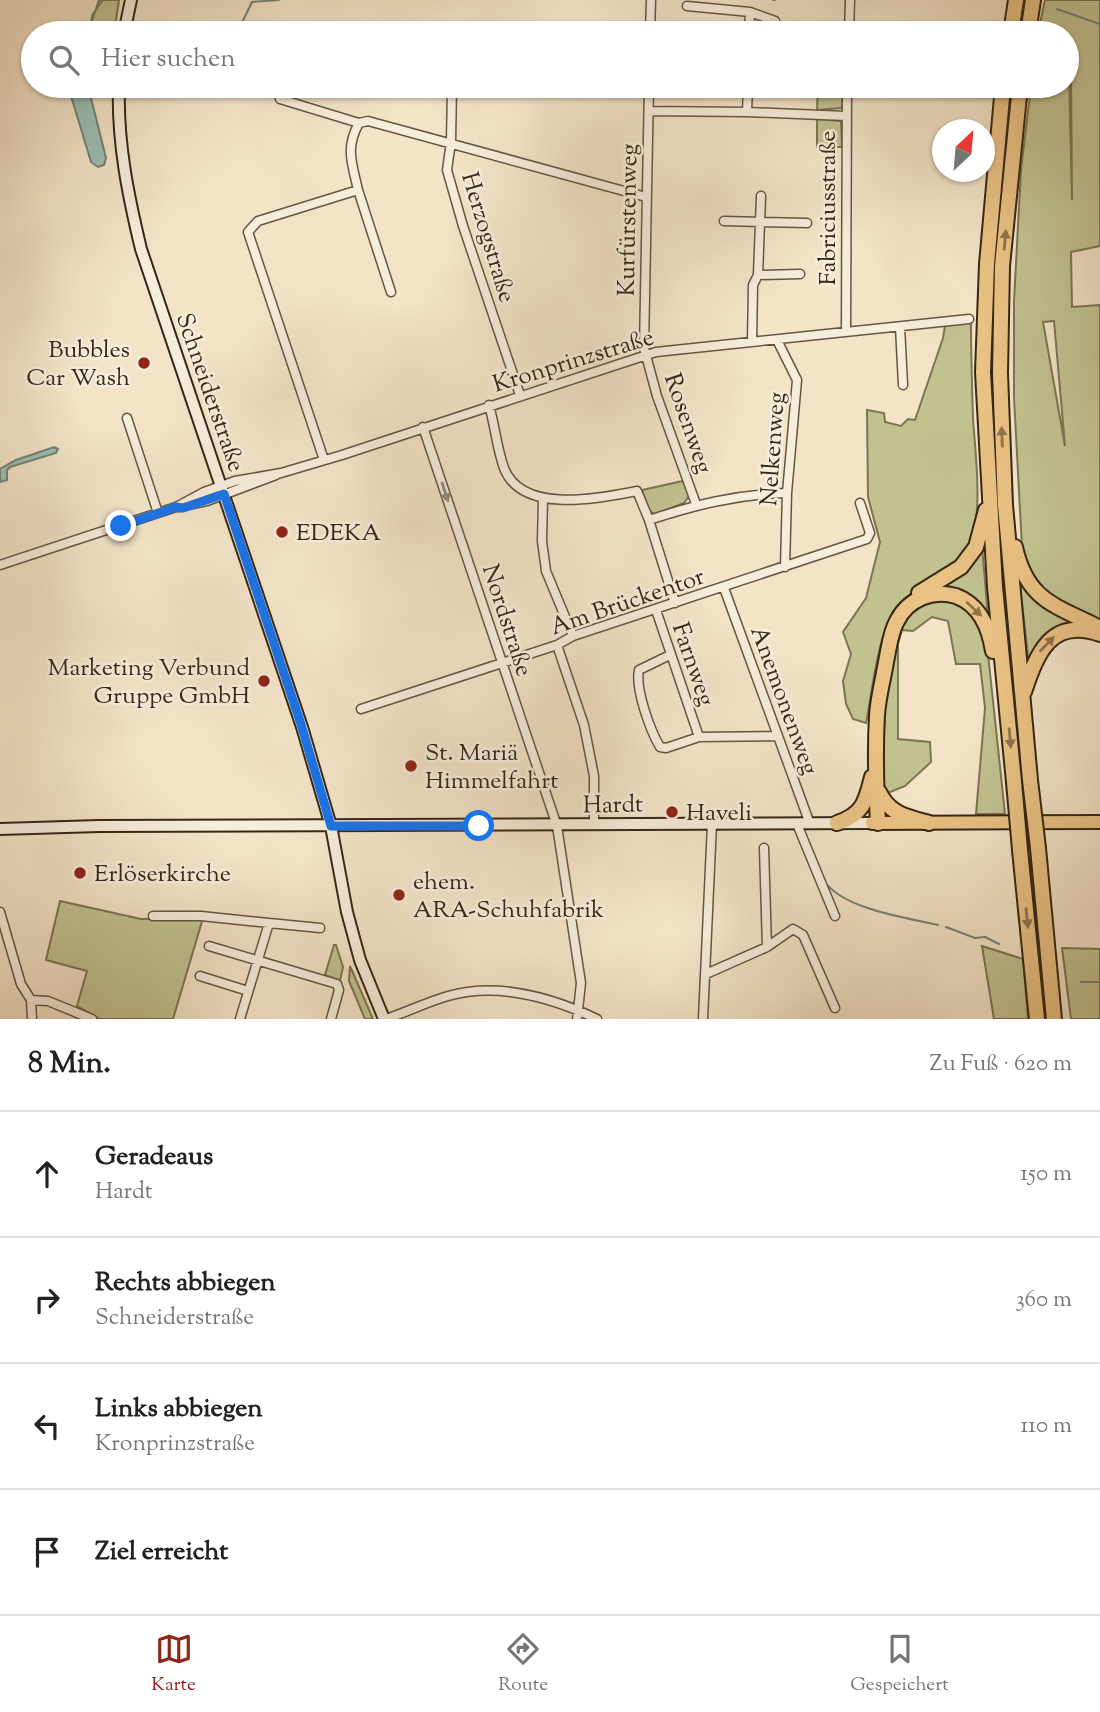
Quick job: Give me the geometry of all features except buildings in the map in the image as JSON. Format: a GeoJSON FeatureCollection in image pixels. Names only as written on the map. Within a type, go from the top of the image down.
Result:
{"type":"FeatureCollection","features":[{"type":"Feature","properties":{"kind":"highway"},"geometry":{"type":"LineString","coordinates":[[1013,21],[1016,0]]}},
{"type":"Feature","properties":{"kind":"highway"},"geometry":{"type":"LineString","coordinates":[[1030,21],[1033,0]]}},
{"type":"Feature","properties":{"kind":"highway"},"geometry":{"type":"LineString","coordinates":[[1002,98],[984,308],[983,372],[995,587],[1037,1019]]}},
{"type":"Feature","properties":{"kind":"highway"},"geometry":{"type":"LineString","coordinates":[[1019,98],[1002,265],[1000,329],[1005,505],[1054,1019]]}},
{"type":"Feature","properties":{"kind":"highway"},"geometry":{"type":"LineString","coordinates":[[875,823],[872,716],[887,634],[893,617],[907,600],[961,567],[976,547],[982,520],[990,502]]}},
{"type":"Feature","properties":{"kind":"highway"},"geometry":{"type":"LineString","coordinates":[[1005,505],[1020,568],[1034,591],[1100,628]]}},
{"type":"Feature","properties":{"kind":"highway"},"geometry":{"type":"LineString","coordinates":[[838,824],[850,819],[859,810],[874,783],[877,713],[891,635],[897,619],[911,604],[927,595],[944,592],[963,599],[982,615],[990,633],[994,658],[1006,694]]}},
{"type":"Feature","properties":{"kind":"highway"},"geometry":{"type":"LineString","coordinates":[[1022,697],[1038,653],[1055,636],[1078,629],[1100,634]]}},
{"type":"Feature","properties":{"kind":"highway"},"geometry":{"type":"LineString","coordinates":[[874,783],[884,803],[893,811],[929,822]]}},
{"type":"Feature","properties":{"kind":"main road"},"geometry":{"type":"LineString","coordinates":[[127,21],[131,0]]}},
{"type":"Feature","properties":{"kind":"main road","name":"Schneiderstraße"},"geometry":{"type":"LineString","coordinates":[[119,98],[125,176],[141,249],[300,721],[331,826],[345,902],[360,960],[385,1019]]}},
{"type":"Feature","properties":{"kind":"main road","name":"Hardt"},"geometry":{"type":"LineString","coordinates":[[0,829],[99,826],[1100,822]]}},
{"type":"Feature","properties":{"kind":"street"},"geometry":{"type":"LineString","coordinates":[[650,0],[650,21]]}},
{"type":"Feature","properties":{"kind":"street"},"geometry":{"type":"LineString","coordinates":[[849,21],[850,0]]}},
{"type":"Feature","properties":{"kind":"street"},"geometry":{"type":"LineString","coordinates":[[687,6],[750,12],[775,21]]}},
{"type":"Feature","properties":{"kind":"street"},"geometry":{"type":"LineString","coordinates":[[750,12],[750,21]]}},
{"type":"Feature","properties":{"kind":"street","name":"Herzogstraße"},"geometry":{"type":"LineString","coordinates":[[452,98],[451,142],[447,170],[520,395]]}},
{"type":"Feature","properties":{"kind":"street","name":"Kurfürstenweg"},"geometry":{"type":"LineString","coordinates":[[646,354],[644,296],[649,98]]}},
{"type":"Feature","properties":{"kind":"street"},"geometry":{"type":"LineString","coordinates":[[747,112],[748,98]]}},
{"type":"Feature","properties":{"kind":"street","name":"Fabriciusstraße"},"geometry":{"type":"LineString","coordinates":[[846,331],[847,98]]}},
{"type":"Feature","properties":{"kind":"street"},"geometry":{"type":"LineString","coordinates":[[280,99],[359,123],[368,121],[451,142],[646,197]]}},
{"type":"Feature","properties":{"kind":"street"},"geometry":{"type":"LineString","coordinates":[[649,111],[846,116]]}},
{"type":"Feature","properties":{"kind":"street"},"geometry":{"type":"LineString","coordinates":[[359,123],[349,148],[358,190],[391,292]]}},
{"type":"Feature","properties":{"kind":"street"},"geometry":{"type":"LineString","coordinates":[[324,460],[248,232],[258,221],[358,190]]}},
{"type":"Feature","properties":{"kind":"street"},"geometry":{"type":"LineString","coordinates":[[752,342],[753,285],[758,275],[761,196]]}},
{"type":"Feature","properties":{"kind":"street"},"geometry":{"type":"LineString","coordinates":[[724,221],[807,222]]}},
{"type":"Feature","properties":{"kind":"street"},"geometry":{"type":"LineString","coordinates":[[758,275],[800,274]]}},
{"type":"Feature","properties":{"kind":"street","name":"Kronprinzstraße"},"geometry":{"type":"LineString","coordinates":[[0,565],[176,507],[183,508],[222,490],[324,460],[646,354],[969,319]]}},
{"type":"Feature","properties":{"kind":"street"},"geometry":{"type":"LineString","coordinates":[[900,327],[903,385]]}},
{"type":"Feature","properties":{"kind":"street","name":"Nelkenweg"},"geometry":{"type":"LineString","coordinates":[[777,340],[797,380],[787,493],[785,567]]}},
{"type":"Feature","properties":{"kind":"street","name":"Rosenweg"},"geometry":{"type":"LineString","coordinates":[[646,354],[657,396],[696,505]]}},
{"type":"Feature","properties":{"kind":"street"},"geometry":{"type":"LineString","coordinates":[[489,405],[504,469],[521,491],[543,499],[599,498],[637,491],[675,603]]}},
{"type":"Feature","properties":{"kind":"street"},"geometry":{"type":"LineString","coordinates":[[127,418],[159,513]]}},
{"type":"Feature","properties":{"kind":"street","name":"Nordstraße"},"geometry":{"type":"LineString","coordinates":[[424,427],[557,826],[580,983],[578,1015]]}},
{"type":"Feature","properties":{"kind":"street"},"geometry":{"type":"LineString","coordinates":[[649,520],[696,505],[753,494],[787,493]]}},
{"type":"Feature","properties":{"kind":"street"},"geometry":{"type":"LineString","coordinates":[[543,499],[542,541],[546,571],[573,636]]}},
{"type":"Feature","properties":{"kind":"street","name":"Am Brückentor"},"geometry":{"type":"LineString","coordinates":[[361,709],[869,538],[870,533],[860,503]]}},
{"type":"Feature","properties":{"kind":"street","name":"Anemonenweg"},"geometry":{"type":"LineString","coordinates":[[724,588],[810,824]]}},
{"type":"Feature","properties":{"kind":"street","name":"Farnweg"},"geometry":{"type":"LineString","coordinates":[[656,610],[699,737],[777,736]]}},
{"type":"Feature","properties":{"kind":"street"},"geometry":{"type":"LineString","coordinates":[[557,645],[586,738],[594,776],[594,825]]}},
{"type":"Feature","properties":{"kind":"street"},"geometry":{"type":"LineString","coordinates":[[670,655],[639,670],[637,680],[654,736],[660,747],[667,748],[699,737]]}},
{"type":"Feature","properties":{"kind":"street"},"geometry":{"type":"LineString","coordinates":[[703,1019],[712,824]]}},
{"type":"Feature","properties":{"kind":"street"},"geometry":{"type":"LineString","coordinates":[[797,824],[835,916]]}},
{"type":"Feature","properties":{"kind":"street"},"geometry":{"type":"LineString","coordinates":[[764,848],[767,947]]}},
{"type":"Feature","properties":{"kind":"street"},"geometry":{"type":"LineString","coordinates":[[0,912],[21,984],[31,1000],[32,1019]]}},
{"type":"Feature","properties":{"kind":"street"},"geometry":{"type":"LineString","coordinates":[[153,916],[201,916],[320,928]]}},
{"type":"Feature","properties":{"kind":"street"},"geometry":{"type":"LineString","coordinates":[[240,1019],[268,923]]}},
{"type":"Feature","properties":{"kind":"street"},"geometry":{"type":"LineString","coordinates":[[706,974],[767,947],[793,929],[803,935],[835,1008]]}},
{"type":"Feature","properties":{"kind":"street"},"geometry":{"type":"LineString","coordinates":[[209,946],[337,984],[339,990],[331,1019]]}},
{"type":"Feature","properties":{"kind":"street"},"geometry":{"type":"LineString","coordinates":[[200,976],[248,991]]}},
{"type":"Feature","properties":{"kind":"street"},"geometry":{"type":"LineString","coordinates":[[385,1019],[449,995],[487,991],[524,992],[578,1015],[597,1019]]}},
{"type":"Feature","properties":{"kind":"street"},"geometry":{"type":"LineString","coordinates":[[31,1000],[48,1001],[92,1019]]}},
{"type":"Feature","properties":{"kind":"green space"},"geometry":{"type":"Polygon","coordinates":[[[99,0],[119,0],[116,21],[92,21],[99,0]]]}},
{"type":"Feature","properties":{"kind":"green space"},"geometry":{"type":"Polygon","coordinates":[[[1045,0],[1100,0],[1100,246],[1071,252],[1072,307],[1100,305],[1100,623],[1039,590],[1023,566],[1014,398],[1014,301],[1021,170],[1030,98],[1070,98],[1072,200],[1071,98],[1079,98],[1079,21],[1041,21],[1045,0]],[[1054,321],[1043,322],[1065,446],[1054,321]]]}},
{"type":"Feature","properties":{"kind":"green space"},"geometry":{"type":"Polygon","coordinates":[[[818,98],[842,98],[842,108],[817,110],[818,98]]]}},
{"type":"Feature","properties":{"kind":"green space"},"geometry":{"type":"Polygon","coordinates":[[[817,119],[841,121],[842,147],[817,147],[817,119]]]}},
{"type":"Feature","properties":{"kind":"green space"},"geometry":{"type":"Polygon","coordinates":[[[971,322],[977,483],[974,532],[956,561],[913,592],[895,611],[882,640],[866,723],[853,719],[846,704],[843,681],[851,654],[843,632],[866,598],[880,542],[868,497],[867,410],[884,413],[885,422],[901,426],[908,419],[915,420],[945,326],[971,322]]]}},
{"type":"Feature","properties":{"kind":"green space"},"geometry":{"type":"Polygon","coordinates":[[[683,481],[689,496],[684,503],[655,514],[649,511],[642,490],[683,481]]]}},
{"type":"Feature","properties":{"kind":"green space"},"geometry":{"type":"Polygon","coordinates":[[[982,545],[988,617],[935,588],[982,545]]]}},
{"type":"Feature","properties":{"kind":"green space"},"geometry":{"type":"Polygon","coordinates":[[[1020,585],[1028,588],[1076,624],[1029,664],[1020,585]]]}},
{"type":"Feature","properties":{"kind":"green space"},"geometry":{"type":"Polygon","coordinates":[[[943,597],[970,610],[986,635],[1005,814],[976,814],[985,708],[980,664],[956,664],[948,621],[932,617],[913,631],[902,630],[898,644],[898,739],[930,742],[931,762],[905,786],[883,795],[884,697],[893,646],[913,609],[943,597]]]}},
{"type":"Feature","properties":{"kind":"green space"},"geometry":{"type":"Polygon","coordinates":[[[60,901],[141,919],[203,918],[173,1019],[100,1019],[77,1006],[87,971],[46,960],[60,901]]]}},
{"type":"Feature","properties":{"kind":"green space"},"geometry":{"type":"Polygon","coordinates":[[[334,945],[343,967],[340,981],[325,975],[334,945]]]}},
{"type":"Feature","properties":{"kind":"green space"},"geometry":{"type":"Polygon","coordinates":[[[982,946],[1023,959],[1028,1019],[994,1019],[982,946]]]}},
{"type":"Feature","properties":{"kind":"green space"},"geometry":{"type":"Polygon","coordinates":[[[1062,948],[1100,949],[1100,1019],[1071,1019],[1062,948]]]}},
{"type":"Feature","properties":{"kind":"green space"},"geometry":{"type":"Polygon","coordinates":[[[350,966],[373,1019],[365,1019],[349,981],[350,966]]]}},
{"type":"Feature","properties":{"kind":"water"},"geometry":{"type":"Polygon","coordinates":[[[72,98],[91,98],[106,158],[104,165],[98,167],[91,162],[72,98]]]}},
{"type":"Feature","properties":{"kind":"water"},"geometry":{"type":"Polygon","coordinates":[[[54,447],[58,449],[56,453],[10,467],[7,470],[7,480],[0,482],[0,469],[16,460],[54,447]]]}},
{"type":"Feature","properties":{"kind":"waterway"},"geometry":{"type":"LineString","coordinates":[[91,21],[92,15],[103,0]]}},
{"type":"Feature","properties":{"kind":"waterway"},"geometry":{"type":"LineString","coordinates":[[243,21],[252,2],[279,0]]}},
{"type":"Feature","properties":{"kind":"waterway"},"geometry":{"type":"LineString","coordinates":[[1057,9],[1100,24]]}},
{"type":"Feature","properties":{"kind":"waterway"},"geometry":{"type":"LineString","coordinates":[[819,866],[825,882],[846,899],[877,911],[938,925]]}},
{"type":"Feature","properties":{"kind":"waterway"},"geometry":{"type":"LineString","coordinates":[[946,927],[975,938],[985,937],[999,944]]}},
{"type":"Feature","properties":{"kind":"waterway"},"geometry":{"type":"LineString","coordinates":[[1081,982],[1100,982]]}},
{"type":"Feature","properties":{"kind":"place","name":"Bubbles Car Wash"},"geometry":{"type":"Point","coordinates":[144,363]}},
{"type":"Feature","properties":{"kind":"place","name":"EDEKA"},"geometry":{"type":"Point","coordinates":[282,532]}},
{"type":"Feature","properties":{"kind":"place","name":"Marketing Verbund Gruppe GmbH"},"geometry":{"type":"Point","coordinates":[264,681]}},
{"type":"Feature","properties":{"kind":"place","name":"St. Mariä Himmelfahrt"},"geometry":{"type":"Point","coordinates":[411,766]}},
{"type":"Feature","properties":{"kind":"place","name":"Haveli"},"geometry":{"type":"Point","coordinates":[672,812]}},
{"type":"Feature","properties":{"kind":"place","name":"Erlöserkirche"},"geometry":{"type":"Point","coordinates":[80,873]}},
{"type":"Feature","properties":{"kind":"place","name":"ehem. ARA-Schuhfabrik"},"geometry":{"type":"Point","coordinates":[399,895]}},
{"type":"Feature","properties":{"kind":"route"},"geometry":{"type":"LineString","coordinates":[[121,526],[224,494],[300,721],[331,826],[479,826]]}}]}
